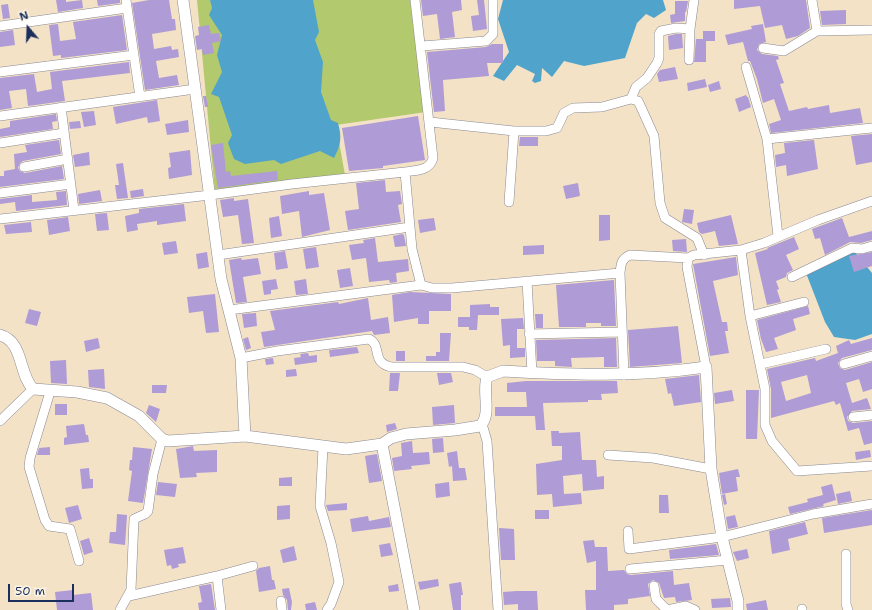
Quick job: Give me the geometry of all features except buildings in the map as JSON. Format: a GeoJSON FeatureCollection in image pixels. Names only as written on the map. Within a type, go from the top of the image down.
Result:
{"type":"FeatureCollection","features":[{"type":"Feature","properties":{"kind":"street"},"geometry":{"type":"LineString","coordinates":[[183,0],[218,255],[228,310],[240,358],[245,436]]}},
{"type":"Feature","properties":{"kind":"street"},"geometry":{"type":"LineString","coordinates":[[0,219],[405,172],[427,168],[432,164],[433,158],[422,46],[415,0]]}},
{"type":"Feature","properties":{"kind":"street"},"geometry":{"type":"LineString","coordinates":[[422,46],[486,41],[493,34],[493,0]]}},
{"type":"Feature","properties":{"kind":"street"},"geometry":{"type":"LineString","coordinates":[[689,60],[690,29],[694,0]]}},
{"type":"Feature","properties":{"kind":"street"},"geometry":{"type":"LineString","coordinates":[[812,0],[817,32]]}},
{"type":"Feature","properties":{"kind":"street"},"geometry":{"type":"LineString","coordinates":[[0,26],[127,4],[140,97]]}},
{"type":"Feature","properties":{"kind":"street"},"geometry":{"type":"LineString","coordinates":[[631,99],[636,87],[647,78],[657,63],[659,58],[658,34],[662,30],[676,28],[690,29]]}},
{"type":"Feature","properties":{"kind":"street"},"geometry":{"type":"LineString","coordinates":[[763,48],[784,51],[817,32],[872,30]]}},
{"type":"Feature","properties":{"kind":"street"},"geometry":{"type":"LineString","coordinates":[[0,72],[134,55]]}},
{"type":"Feature","properties":{"kind":"street"},"geometry":{"type":"LineString","coordinates":[[746,67],[767,140],[778,236]]}},
{"type":"Feature","properties":{"kind":"street"},"geometry":{"type":"LineString","coordinates":[[0,116],[195,89]]}},
{"type":"Feature","properties":{"kind":"street"},"geometry":{"type":"LineString","coordinates":[[430,122],[514,130],[552,129],[558,128],[564,113],[573,108],[602,107],[631,99],[638,101],[654,136],[660,203],[665,218],[697,238],[704,255]]}},
{"type":"Feature","properties":{"kind":"street"},"geometry":{"type":"LineString","coordinates":[[61,107],[74,210]]}},
{"type":"Feature","properties":{"kind":"street"},"geometry":{"type":"LineString","coordinates":[[767,140],[872,128]]}},
{"type":"Feature","properties":{"kind":"street"},"geometry":{"type":"LineString","coordinates":[[509,202],[514,130]]}},
{"type":"Feature","properties":{"kind":"street"},"geometry":{"type":"LineString","coordinates":[[0,143],[64,133]]}},
{"type":"Feature","properties":{"kind":"street"},"geometry":{"type":"LineString","coordinates":[[24,168],[68,159]]}},
{"type":"Feature","properties":{"kind":"street"},"geometry":{"type":"LineString","coordinates":[[405,172],[412,249],[421,285]]}},
{"type":"Feature","properties":{"kind":"street"},"geometry":{"type":"LineString","coordinates":[[0,193],[71,184]]}},
{"type":"Feature","properties":{"kind":"street"},"geometry":{"type":"LineString","coordinates":[[624,375],[621,332],[620,273],[623,258],[630,255],[688,258],[741,250],[872,201]]}},
{"type":"Feature","properties":{"kind":"street"},"geometry":{"type":"LineString","coordinates":[[218,255],[410,227]]}},
{"type":"Feature","properties":{"kind":"street"},"geometry":{"type":"LineString","coordinates":[[792,277],[852,248],[862,249],[872,246]]}},
{"type":"Feature","properties":{"kind":"street"},"geometry":{"type":"LineString","coordinates":[[741,250],[750,316],[765,389],[765,425],[772,441],[797,471],[872,466]]}},
{"type":"Feature","properties":{"kind":"street"},"geometry":{"type":"LineString","coordinates":[[688,258],[687,267],[706,367],[711,469],[722,537],[738,610]]}},
{"type":"Feature","properties":{"kind":"street"},"geometry":{"type":"LineString","coordinates":[[228,310],[421,285],[432,288],[452,288],[620,273]]}},
{"type":"Feature","properties":{"kind":"street"},"geometry":{"type":"LineString","coordinates":[[527,281],[531,327],[529,334],[532,373]]}},
{"type":"Feature","properties":{"kind":"street"},"geometry":{"type":"LineString","coordinates":[[750,316],[804,302]]}},
{"type":"Feature","properties":{"kind":"street"},"geometry":{"type":"LineString","coordinates":[[529,334],[621,332]]}},
{"type":"Feature","properties":{"kind":"street"},"geometry":{"type":"LineString","coordinates":[[0,334],[10,339],[17,348],[26,382],[33,389],[50,392],[77,392],[107,398],[139,416],[162,439],[175,442],[245,436],[346,449],[382,444],[391,438],[406,434],[477,427],[482,424],[485,419],[485,384],[487,377]]}},
{"type":"Feature","properties":{"kind":"street"},"geometry":{"type":"LineString","coordinates":[[240,358],[277,351],[369,339],[375,344],[378,361],[383,365],[390,367],[463,367],[475,370],[487,377]]}},
{"type":"Feature","properties":{"kind":"street"},"geometry":{"type":"LineString","coordinates":[[761,364],[826,349]]}},
{"type":"Feature","properties":{"kind":"street"},"geometry":{"type":"LineString","coordinates":[[844,364],[872,356]]}},
{"type":"Feature","properties":{"kind":"street"},"geometry":{"type":"LineString","coordinates":[[487,377],[503,371],[624,375],[668,372],[706,367]]}},
{"type":"Feature","properties":{"kind":"street"},"geometry":{"type":"LineString","coordinates":[[0,420],[33,389]]}},
{"type":"Feature","properties":{"kind":"street"},"geometry":{"type":"LineString","coordinates":[[50,392],[30,458],[31,476],[45,520],[49,526],[70,529],[79,561]]}},
{"type":"Feature","properties":{"kind":"street"},"geometry":{"type":"LineString","coordinates":[[853,417],[872,414]]}},
{"type":"Feature","properties":{"kind":"street"},"geometry":{"type":"LineString","coordinates":[[482,424],[487,441],[498,610]]}},
{"type":"Feature","properties":{"kind":"street"},"geometry":{"type":"LineString","coordinates":[[120,610],[131,590],[134,519],[148,511],[153,474],[162,439]]}},
{"type":"Feature","properties":{"kind":"street"},"geometry":{"type":"LineString","coordinates":[[382,444],[414,610]]}},
{"type":"Feature","properties":{"kind":"street"},"geometry":{"type":"LineString","coordinates":[[323,447],[320,506],[331,543],[339,582],[327,610]]}},
{"type":"Feature","properties":{"kind":"street"},"geometry":{"type":"LineString","coordinates":[[608,455],[653,458],[711,469]]}},
{"type":"Feature","properties":{"kind":"street"},"geometry":{"type":"LineString","coordinates":[[628,531],[629,549],[722,537],[806,516],[872,504]]}},
{"type":"Feature","properties":{"kind":"street"},"geometry":{"type":"LineString","coordinates":[[846,554],[846,604],[848,610]]}},
{"type":"Feature","properties":{"kind":"street"},"geometry":{"type":"LineString","coordinates":[[630,569],[728,560]]}},
{"type":"Feature","properties":{"kind":"street"},"geometry":{"type":"LineString","coordinates":[[129,596],[217,576],[253,566]]}},
{"type":"Feature","properties":{"kind":"street"},"geometry":{"type":"LineString","coordinates":[[217,576],[221,610]]}},
{"type":"Feature","properties":{"kind":"street"},"geometry":{"type":"LineString","coordinates":[[654,586],[656,599],[665,609],[670,610],[690,606],[695,610]]}},
{"type":"Feature","properties":{"kind":"green space"},"geometry":{"type":"Polygon","coordinates":[[[197,0],[410,0],[426,112],[336,125],[345,175],[215,192],[197,0]]]}},
{"type":"Feature","properties":{"kind":"water"},"geometry":{"type":"Polygon","coordinates":[[[210,0],[313,0],[319,32],[315,40],[323,62],[321,92],[331,120],[338,123],[340,133],[340,141],[334,158],[320,151],[281,164],[274,160],[245,164],[234,159],[228,143],[232,135],[219,97],[211,94],[222,72],[217,55],[222,35],[209,15],[212,8],[210,0]]]}},
{"type":"Feature","properties":{"kind":"water"},"geometry":{"type":"Polygon","coordinates":[[[503,0],[663,0],[666,10],[654,18],[646,14],[637,23],[625,58],[584,66],[564,61],[552,77],[542,68],[541,81],[535,83],[532,81],[535,74],[517,65],[504,81],[493,76],[509,52],[498,19],[503,0]]]}},
{"type":"Feature","properties":{"kind":"water"},"geometry":{"type":"Polygon","coordinates":[[[854,251],[872,273],[872,334],[855,340],[834,337],[825,322],[806,273],[854,251]]]}}]}
